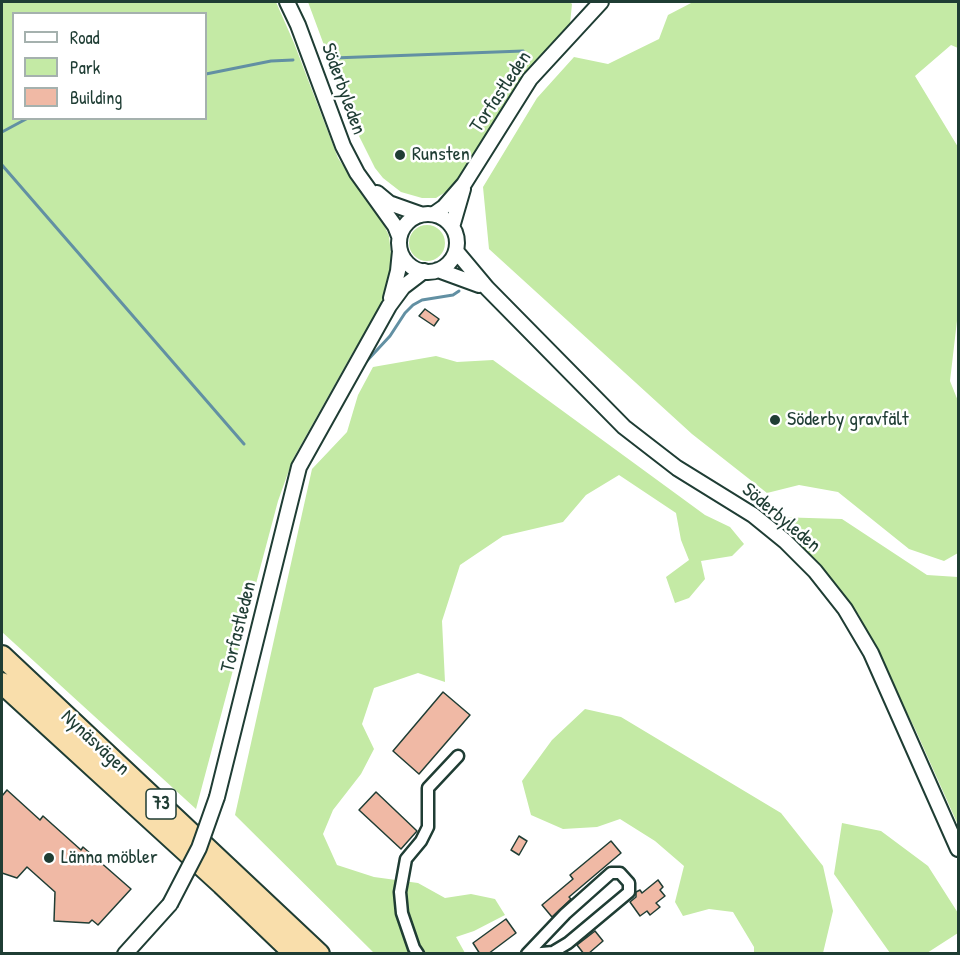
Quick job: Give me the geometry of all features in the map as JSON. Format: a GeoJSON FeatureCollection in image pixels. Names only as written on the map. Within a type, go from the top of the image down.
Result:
{"type":"FeatureCollection","features":[{"type":"Feature","properties":{"kind":"highway","name":"Nynäsvägen"},"geometry":{"type":"LineString","coordinates":[[2,656],[319,954]]}},
{"type":"Feature","properties":{"kind":"highway","name":"Nynäsvägen"},"geometry":{"type":"LineString","coordinates":[[2,683],[222,884],[295,954]]}},
{"type":"Feature","properties":{"kind":"street","name":"Söderbyleden"},"geometry":{"type":"LineString","coordinates":[[287,2],[298,25],[343,146],[357,173],[395,226],[399,236]]}},
{"type":"Feature","properties":{"kind":"street","name":"Torfastleden"},"geometry":{"type":"LineString","coordinates":[[427,214],[444,207],[464,184],[530,79],[597,3]]}},
{"type":"Feature","properties":{"kind":"street","name":"Torfastleden"},"geometry":{"type":"LineString","coordinates":[[452,226],[464,184]]}},
{"type":"Feature","properties":{"kind":"street","name":"Söderbyleden"},"geometry":{"type":"LineString","coordinates":[[368,187],[390,203],[427,214]]}},
{"type":"Feature","properties":{"kind":"street"},"geometry":{"type":"LineString","coordinates":[[427,214],[447,221],[452,226],[456,234],[456,252],[452,259],[431,271],[418,270],[407,263],[400,251],[399,236],[407,222],[427,214]]}},
{"type":"Feature","properties":{"kind":"street","name":"Torfastleden"},"geometry":{"type":"LineString","coordinates":[[389,306],[398,271],[400,251]]}},
{"type":"Feature","properties":{"kind":"street","name":"Söderbyleden"},"geometry":{"type":"LineString","coordinates":[[456,252],[487,288],[624,427],[677,468],[753,514],[815,571],[845,609],[871,653],[958,849]]}},
{"type":"Feature","properties":{"kind":"street","name":"Söderbyleden"},"geometry":{"type":"LineString","coordinates":[[431,271],[467,279],[487,288]]}},
{"type":"Feature","properties":{"kind":"street","name":"Torfastleden"},"geometry":{"type":"LineString","coordinates":[[124,954],[170,904],[199,848],[217,797],[299,467],[389,306],[403,287],[431,271]]}},
{"type":"Feature","properties":{"kind":"street"},"geometry":{"type":"LineString","coordinates":[[418,954],[402,913],[400,892],[406,859],[421,841],[428,827],[428,788],[458,756]]}},
{"type":"Feature","properties":{"kind":"street"},"geometry":{"type":"LineString","coordinates":[[526,954],[565,914],[611,873],[620,873],[629,883],[629,892],[568,944],[553,952],[531,954]]}},
{"type":"Feature","properties":{"kind":"green space"},"geometry":{"type":"Polygon","coordinates":[[[2,2],[276,2],[338,158],[359,190],[379,214],[389,236],[392,264],[383,304],[353,352],[293,459],[278,501],[196,809],[2,632],[2,2]]]}},
{"type":"Feature","properties":{"kind":"green space"},"geometry":{"type":"Polygon","coordinates":[[[308,2],[570,2],[572,4],[570,24],[511,96],[452,188],[436,198],[422,198],[401,192],[383,178],[375,168],[354,126],[308,2]]]}},
{"type":"Feature","properties":{"kind":"green space"},"geometry":{"type":"Polygon","coordinates":[[[693,2],[958,2],[958,48],[951,45],[915,76],[958,147],[958,312],[950,381],[958,401],[958,553],[944,561],[909,549],[838,492],[799,485],[767,493],[692,434],[489,249],[483,187],[537,98],[574,57],[608,64],[659,39],[668,15],[693,2]]]}},
{"type":"Feature","properties":{"kind":"green space"},"geometry":{"type":"Polygon","coordinates":[[[427,225],[440,230],[445,243],[440,256],[427,261],[414,256],[409,243],[414,230],[427,225]]]}},
{"type":"Feature","properties":{"kind":"green space"},"geometry":{"type":"Polygon","coordinates":[[[436,356],[457,362],[493,360],[705,515],[730,527],[744,544],[732,556],[701,561],[705,579],[689,598],[675,603],[666,577],[689,560],[681,540],[676,513],[619,475],[586,495],[563,522],[503,536],[460,565],[442,621],[445,682],[418,673],[374,688],[362,724],[374,749],[361,774],[333,810],[323,834],[337,865],[374,877],[418,883],[445,898],[471,894],[495,899],[505,915],[474,931],[456,937],[465,953],[374,953],[235,815],[312,469],[347,432],[358,395],[373,367],[436,356]]]}},
{"type":"Feature","properties":{"kind":"green space"},"geometry":{"type":"Polygon","coordinates":[[[776,517],[842,519],[927,575],[958,577],[958,825],[916,731],[859,615],[776,517]]]}},
{"type":"Feature","properties":{"kind":"green space"},"geometry":{"type":"Polygon","coordinates":[[[585,709],[621,717],[781,813],[823,866],[833,911],[823,953],[754,953],[754,947],[733,912],[709,909],[683,916],[675,902],[684,866],[655,841],[620,819],[597,827],[563,829],[531,815],[522,781],[552,740],[585,709]]]}},
{"type":"Feature","properties":{"kind":"green space"},"geometry":{"type":"Polygon","coordinates":[[[842,823],[881,831],[928,866],[958,913],[958,933],[927,953],[890,953],[834,874],[842,823]]]}},
{"type":"Feature","properties":{"kind":"building"},"geometry":{"type":"Polygon","coordinates":[[[425,309],[439,319],[434,326],[419,316],[425,309]]]}},
{"type":"Feature","properties":{"kind":"building"},"geometry":{"type":"Polygon","coordinates":[[[443,692],[470,715],[419,774],[393,751],[443,692]]]}},
{"type":"Feature","properties":{"kind":"building","name":"Länna möbler"},"geometry":{"type":"Polygon","coordinates":[[[7,790],[40,820],[43,816],[81,850],[83,847],[131,889],[98,925],[92,920],[89,923],[54,921],[55,892],[27,867],[17,878],[2,873],[2,796],[7,790]]]}},
{"type":"Feature","properties":{"kind":"building"},"geometry":{"type":"Polygon","coordinates":[[[376,792],[417,831],[401,849],[359,810],[376,792]]]}},
{"type":"Feature","properties":{"kind":"building"},"geometry":{"type":"Polygon","coordinates":[[[519,836],[527,841],[519,855],[511,850],[519,836]]]}},
{"type":"Feature","properties":{"kind":"building"},"geometry":{"type":"Polygon","coordinates":[[[611,841],[621,853],[569,897],[571,899],[552,917],[542,905],[573,879],[570,875],[611,841]]]}},
{"type":"Feature","properties":{"kind":"building"},"geometry":{"type":"Polygon","coordinates":[[[658,880],[663,887],[660,890],[665,896],[656,903],[660,907],[650,915],[647,911],[640,916],[630,902],[636,897],[636,892],[640,890],[642,893],[658,880]]]}},
{"type":"Feature","properties":{"kind":"building"},"geometry":{"type":"Polygon","coordinates":[[[506,919],[516,933],[488,954],[480,954],[473,943],[506,919]]]}},
{"type":"Feature","properties":{"kind":"building"},"geometry":{"type":"Polygon","coordinates":[[[595,931],[603,941],[588,954],[584,954],[577,945],[595,931]]]}},
{"type":"Feature","properties":{"kind":"waterway"},"geometry":{"type":"LineString","coordinates":[[333,58],[523,51]]}},
{"type":"Feature","properties":{"kind":"waterway"},"geometry":{"type":"LineString","coordinates":[[207,74],[271,61],[293,60]]}},
{"type":"Feature","properties":{"kind":"waterway"},"geometry":{"type":"LineString","coordinates":[[2,132],[24,120]]}},
{"type":"Feature","properties":{"kind":"waterway"},"geometry":{"type":"LineString","coordinates":[[2,165],[244,444]]}},
{"type":"Feature","properties":{"kind":"waterway"},"geometry":{"type":"LineString","coordinates":[[364,364],[390,336],[413,305],[422,300],[453,295],[459,291]]}},
{"type":"Feature","properties":{"kind":"place","name":"Runsten"},"geometry":{"type":"Point","coordinates":[400,155]}},
{"type":"Feature","properties":{"kind":"place","name":"Söderby gravfält"},"geometry":{"type":"Point","coordinates":[775,420]}},
{"type":"Feature","properties":{"kind":"place","name":"Länna möbler"},"geometry":{"type":"Point","coordinates":[49,858]}}]}
